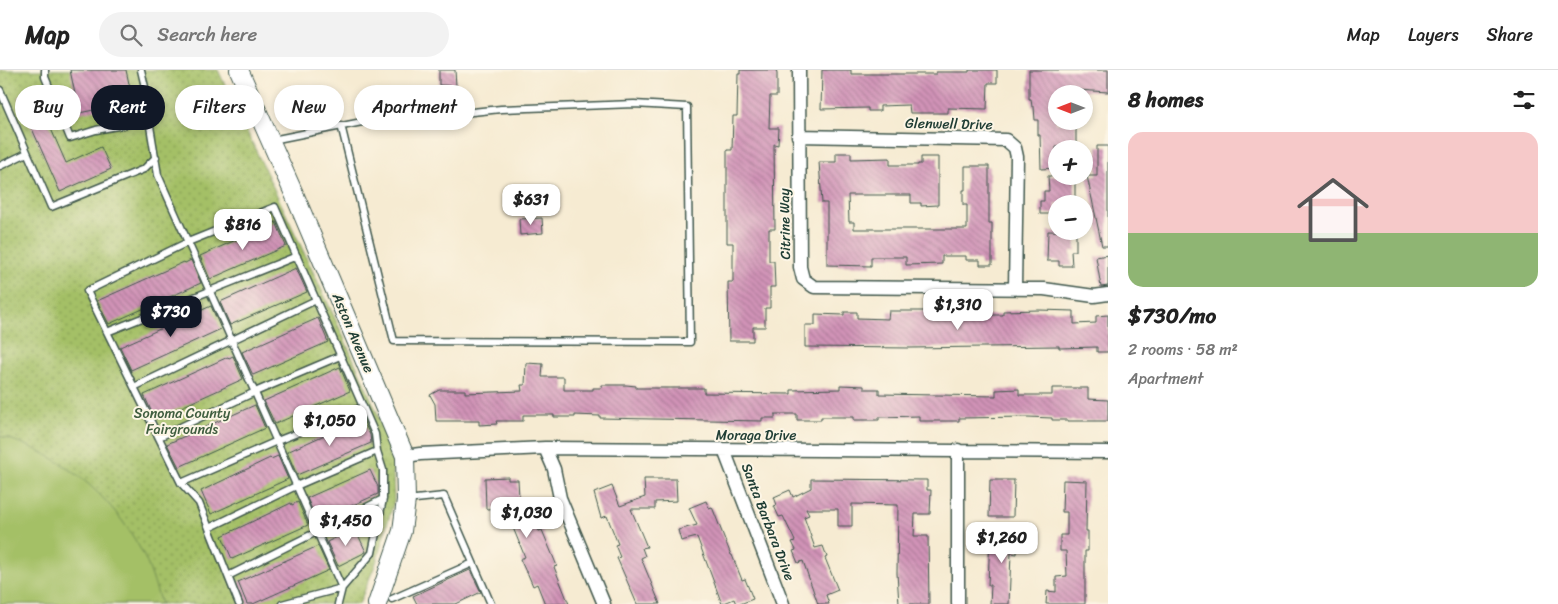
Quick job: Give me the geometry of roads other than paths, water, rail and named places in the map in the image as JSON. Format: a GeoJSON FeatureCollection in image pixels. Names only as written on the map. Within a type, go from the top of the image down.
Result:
{"type":"FeatureCollection","features":[{"type":"Feature","properties":{"kind":"street","name":"Aston Avenue"},"geometry":{"type":"LineString","coordinates":[[239,70],[405,456],[406,500],[402,532],[386,600]]}},
{"type":"Feature","properties":{"kind":"street","name":"Citrine Way"},"geometry":{"type":"LineString","coordinates":[[799,70],[800,267],[804,279],[814,288],[1015,288],[1044,289],[1094,296],[1108,294]]}},
{"type":"Feature","properties":{"kind":"street","name":"Glenwell Drive"},"geometry":{"type":"LineString","coordinates":[[798,136],[1006,140],[1015,148],[1018,157],[1015,288]]}},
{"type":"Feature","properties":{"kind":"street","name":"Moraga Drive"},"geometry":{"type":"LineString","coordinates":[[405,456],[545,448],[1108,452]]}},
{"type":"Feature","properties":{"kind":"street"},"geometry":{"type":"LineString","coordinates":[[545,448],[554,469],[560,498],[604,604]]}},
{"type":"Feature","properties":{"kind":"street","name":"Santa Barbara Drive"},"geometry":{"type":"LineString","coordinates":[[724,450],[783,604]]}},
{"type":"Feature","properties":{"kind":"street"},"geometry":{"type":"LineString","coordinates":[[958,450],[958,604]]}},
{"type":"Feature","properties":{"kind":"lane"},"geometry":{"type":"LineString","coordinates":[[45,70],[45,77],[70,138],[96,130]]}},
{"type":"Feature","properties":{"kind":"lane"},"geometry":{"type":"LineString","coordinates":[[141,70],[145,85]]}},
{"type":"Feature","properties":{"kind":"lane"},"geometry":{"type":"LineString","coordinates":[[0,90],[51,207],[144,169],[156,156]]}},
{"type":"Feature","properties":{"kind":"lane"},"geometry":{"type":"LineString","coordinates":[[634,104],[687,107],[690,342],[394,341],[341,125],[382,118],[434,116],[501,109],[634,104]]}},
{"type":"Feature","properties":{"kind":"lane"},"geometry":{"type":"LineString","coordinates":[[151,130],[158,175],[342,588]]}},
{"type":"Feature","properties":{"kind":"lane"},"geometry":{"type":"LineString","coordinates":[[270,140],[317,130]]}},
{"type":"Feature","properties":{"kind":"lane"},"geometry":{"type":"LineString","coordinates":[[0,166],[28,153]]}},
{"type":"Feature","properties":{"kind":"lane"},"geometry":{"type":"LineString","coordinates":[[239,604],[198,503],[182,484],[86,291],[188,242],[275,207],[375,434],[377,451],[383,470],[383,499],[372,553],[342,588],[338,604]]}},
{"type":"Feature","properties":{"kind":"lane"},"geometry":{"type":"LineString","coordinates":[[107,332],[298,256]]}},
{"type":"Feature","properties":{"kind":"lane"},"geometry":{"type":"LineString","coordinates":[[134,387],[316,300]]}},
{"type":"Feature","properties":{"kind":"lane"},"geometry":{"type":"LineString","coordinates":[[159,437],[255,392],[340,356]]}},
{"type":"Feature","properties":{"kind":"lane"},"geometry":{"type":"LineString","coordinates":[[182,484],[277,441],[363,407]]}},
{"type":"Feature","properties":{"kind":"lane"},"geometry":{"type":"LineString","coordinates":[[209,528],[296,486],[377,451]]}},
{"type":"Feature","properties":{"kind":"lane"},"geometry":{"type":"LineString","coordinates":[[406,500],[444,496],[488,603]]}},
{"type":"Feature","properties":{"kind":"lane"},"geometry":{"type":"LineString","coordinates":[[228,576],[383,499]]}},
{"type":"Feature","properties":{"kind":"lane"},"geometry":{"type":"LineString","coordinates":[[386,600],[473,563]]}},
{"type":"Feature","properties":{"kind":"lane"},"geometry":{"type":"LineString","coordinates":[[282,604],[342,588]]}},
{"type":"Feature","properties":{"kind":"park label","name":"Sonoma County Fairgrounds"},"geometry":{"type":"Point","coordinates":[182,422]}}]}
